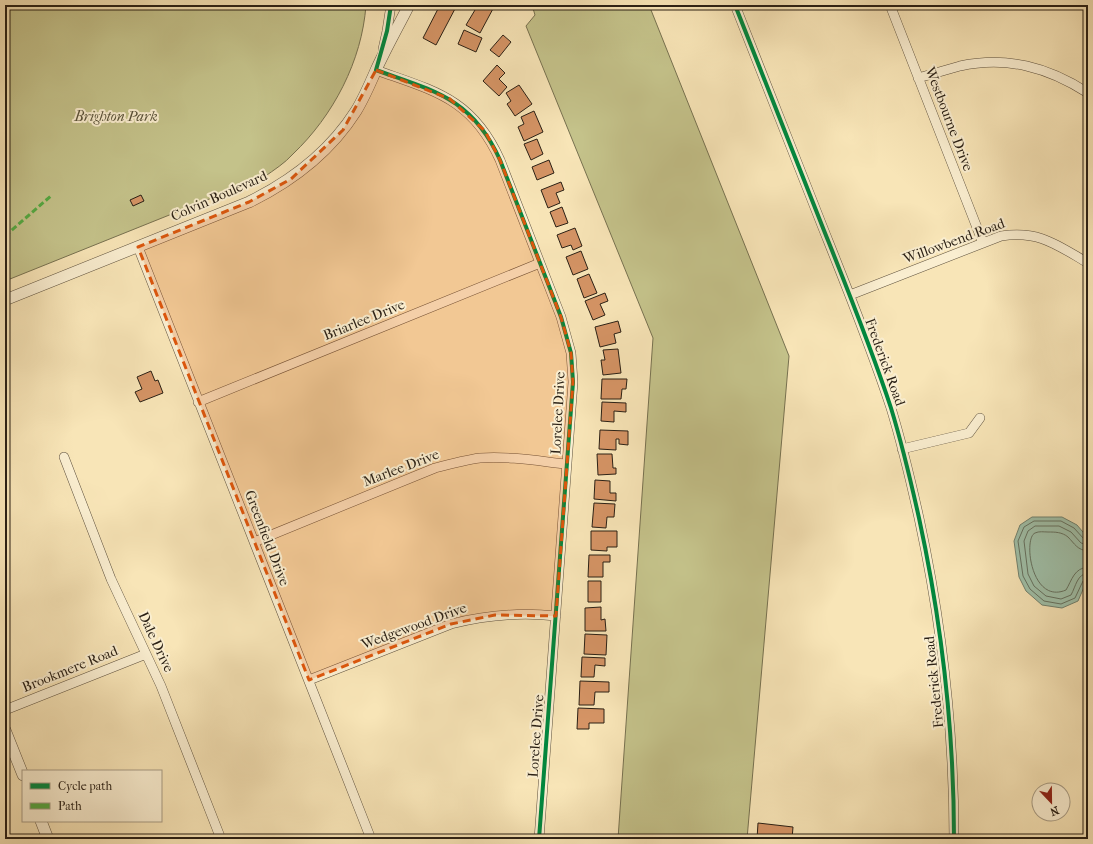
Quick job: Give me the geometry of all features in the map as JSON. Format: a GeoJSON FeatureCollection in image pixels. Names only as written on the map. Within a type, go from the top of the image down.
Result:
{"type":"FeatureCollection","features":[{"type":"Feature","properties":{"kind":"street"},"geometry":{"type":"LineString","coordinates":[[376,70],[387,32],[391,5]]}},
{"type":"Feature","properties":{"kind":"street","name":"Colvin Boulevard"},"geometry":{"type":"LineString","coordinates":[[5,300],[249,202],[270,192],[291,179],[316,159],[343,130],[356,111],[409,5]]}},
{"type":"Feature","properties":{"kind":"street","name":"Frederick Road"},"geometry":{"type":"LineString","coordinates":[[735,5],[850,295],[889,403],[902,449],[926,554],[941,638],[950,718],[954,800],[954,839]]}},
{"type":"Feature","properties":{"kind":"street","name":"Westbourne Drive"},"geometry":{"type":"LineString","coordinates":[[890,5],[983,243]]}},
{"type":"Feature","properties":{"kind":"street"},"geometry":{"type":"LineString","coordinates":[[918,78],[966,65],[980,63],[1008,63],[1038,68],[1069,80],[1088,92]]}},
{"type":"Feature","properties":{"kind":"street","name":"Lorelee Drive"},"geometry":{"type":"LineString","coordinates":[[376,70],[450,99],[463,108],[488,136],[498,155],[561,317],[571,354],[572,382],[539,839]]}},
{"type":"Feature","properties":{"kind":"street","name":"Willowbend Road"},"geometry":{"type":"LineString","coordinates":[[850,295],[1000,236],[1015,234],[1041,237],[1088,263]]}},
{"type":"Feature","properties":{"kind":"street","name":"Greenfield Drive"},"geometry":{"type":"LineString","coordinates":[[138,247],[371,839]]}},
{"type":"Feature","properties":{"kind":"street","name":"Briarlee Drive"},"geometry":{"type":"LineString","coordinates":[[198,402],[540,263]]}},
{"type":"Feature","properties":{"kind":"street"},"geometry":{"type":"LineString","coordinates":[[902,449],[969,433],[980,418]]}},
{"type":"Feature","properties":{"kind":"street","name":"Dale Drive"},"geometry":{"type":"LineString","coordinates":[[64,457],[111,579],[161,686],[221,839]]}},
{"type":"Feature","properties":{"kind":"street","name":"Marlee Drive"},"geometry":{"type":"LineString","coordinates":[[254,542],[435,468],[461,461],[481,458],[500,458],[566,464]]}},
{"type":"Feature","properties":{"kind":"street","name":"Wedgewood Drive"},"geometry":{"type":"LineString","coordinates":[[309,680],[451,624],[473,618],[518,613],[556,616]]}},
{"type":"Feature","properties":{"kind":"street","name":"Brookmere Road"},"geometry":{"type":"LineString","coordinates":[[5,710],[146,654]]}},
{"type":"Feature","properties":{"kind":"street"},"geometry":{"type":"LineString","coordinates":[[5,730],[22,773]]}},
{"type":"Feature","properties":{"kind":"street"},"geometry":{"type":"LineString","coordinates":[[41,822],[48,839]]}},
{"type":"Feature","properties":{"kind":"highlighted area"},"geometry":{"type":"Polygon","coordinates":[[[376,70],[450,99],[485,131],[500,160],[561,317],[571,353],[573,382],[556,616],[495,615],[451,624],[309,680],[138,247],[249,202],[291,179],[343,130],[376,70]]]}},
{"type":"Feature","properties":{"kind":"green space","name":"Brighton Park"},"geometry":{"type":"Polygon","coordinates":[[[5,5],[366,5],[359,47],[352,67],[333,105],[321,123],[307,139],[279,166],[264,177],[5,281],[5,5]]]}},
{"type":"Feature","properties":{"kind":"green space"},"geometry":{"type":"Polygon","coordinates":[[[532,5],[649,5],[789,356],[747,839],[618,839],[653,338],[526,26],[535,15],[532,5]]]}},
{"type":"Feature","properties":{"kind":"water"},"geometry":{"type":"Polygon","coordinates":[[[1032,517],[1062,517],[1077,525],[1088,538],[1088,578],[1078,601],[1062,608],[1042,605],[1026,591],[1019,577],[1014,541],[1020,525],[1032,517]]]}},
{"type":"Feature","properties":{"kind":"building"},"geometry":{"type":"Polygon","coordinates":[[[440,5],[457,5],[436,45],[423,38],[440,5]]]}},
{"type":"Feature","properties":{"kind":"building"},"geometry":{"type":"Polygon","coordinates":[[[478,5],[495,5],[480,33],[466,25],[478,5]]]}},
{"type":"Feature","properties":{"kind":"building"},"geometry":{"type":"Polygon","coordinates":[[[464,30],[482,38],[476,52],[458,44],[464,30]]]}},
{"type":"Feature","properties":{"kind":"building"},"geometry":{"type":"Polygon","coordinates":[[[503,35],[511,42],[499,57],[490,50],[503,35]]]}},
{"type":"Feature","properties":{"kind":"building"},"geometry":{"type":"Polygon","coordinates":[[[497,65],[505,73],[499,79],[507,87],[499,96],[483,81],[497,65]]]}},
{"type":"Feature","properties":{"kind":"building"},"geometry":{"type":"Polygon","coordinates":[[[519,85],[532,104],[515,116],[507,104],[511,101],[506,93],[519,85]]]}},
{"type":"Feature","properties":{"kind":"building"},"geometry":{"type":"Polygon","coordinates":[[[534,111],[543,132],[524,141],[518,127],[524,124],[521,117],[534,111]]]}},
{"type":"Feature","properties":{"kind":"building"},"geometry":{"type":"Polygon","coordinates":[[[537,139],[543,154],[531,160],[524,144],[537,139]]]}},
{"type":"Feature","properties":{"kind":"building"},"geometry":{"type":"Polygon","coordinates":[[[549,160],[554,173],[537,180],[532,167],[549,160]]]}},
{"type":"Feature","properties":{"kind":"building"},"geometry":{"type":"Polygon","coordinates":[[[561,182],[564,190],[556,193],[560,203],[548,208],[541,190],[561,182]]]}},
{"type":"Feature","properties":{"kind":"building"},"geometry":{"type":"Polygon","coordinates":[[[141,195],[144,201],[133,206],[130,200],[141,195]]]}},
{"type":"Feature","properties":{"kind":"building"},"geometry":{"type":"Polygon","coordinates":[[[562,207],[568,223],[556,227],[550,212],[562,207]]]}},
{"type":"Feature","properties":{"kind":"building"},"geometry":{"type":"Polygon","coordinates":[[[575,228],[582,246],[573,250],[571,245],[562,248],[557,235],[575,228]]]}},
{"type":"Feature","properties":{"kind":"building"},"geometry":{"type":"Polygon","coordinates":[[[581,251],[588,269],[573,275],[566,257],[581,251]]]}},
{"type":"Feature","properties":{"kind":"building"},"geometry":{"type":"Polygon","coordinates":[[[589,274],[597,293],[584,298],[577,279],[589,274]]]}},
{"type":"Feature","properties":{"kind":"building"},"geometry":{"type":"Polygon","coordinates":[[[605,293],[608,301],[600,304],[605,315],[593,320],[585,301],[605,293]]]}},
{"type":"Feature","properties":{"kind":"building"},"geometry":{"type":"Polygon","coordinates":[[[618,321],[621,332],[614,334],[616,343],[600,347],[595,327],[618,321]]]}},
{"type":"Feature","properties":{"kind":"building"},"geometry":{"type":"Polygon","coordinates":[[[618,349],[621,373],[603,375],[601,360],[605,360],[603,350],[618,349]]]}},
{"type":"Feature","properties":{"kind":"building"},"geometry":{"type":"Polygon","coordinates":[[[151,371],[155,381],[158,380],[163,393],[140,402],[135,392],[142,389],[137,377],[151,371]]]}},
{"type":"Feature","properties":{"kind":"building"},"geometry":{"type":"Polygon","coordinates":[[[602,379],[627,379],[626,389],[622,389],[621,399],[601,399],[602,379]]]}},
{"type":"Feature","properties":{"kind":"building"},"geometry":{"type":"Polygon","coordinates":[[[602,402],[626,403],[626,412],[614,411],[614,422],[601,421],[602,402]]]}},
{"type":"Feature","properties":{"kind":"building"},"geometry":{"type":"Polygon","coordinates":[[[600,430],[628,431],[628,445],[619,444],[619,439],[616,439],[616,450],[599,449],[600,430]]]}},
{"type":"Feature","properties":{"kind":"building"},"geometry":{"type":"Polygon","coordinates":[[[597,454],[612,454],[613,468],[616,468],[616,474],[598,475],[597,454]]]}},
{"type":"Feature","properties":{"kind":"building"},"geometry":{"type":"Polygon","coordinates":[[[595,480],[610,481],[610,493],[616,493],[616,501],[594,499],[595,480]]]}},
{"type":"Feature","properties":{"kind":"building"},"geometry":{"type":"Polygon","coordinates":[[[594,503],[615,504],[614,517],[607,517],[606,528],[592,527],[594,503]]]}},
{"type":"Feature","properties":{"kind":"building"},"geometry":{"type":"Polygon","coordinates":[[[591,531],[617,531],[617,547],[607,547],[607,551],[591,550],[591,531]]]}},
{"type":"Feature","properties":{"kind":"building"},"geometry":{"type":"Polygon","coordinates":[[[589,555],[610,555],[610,562],[603,562],[603,577],[588,577],[589,555]]]}},
{"type":"Feature","properties":{"kind":"building"},"geometry":{"type":"Polygon","coordinates":[[[588,581],[601,581],[601,602],[588,602],[588,581]]]}},
{"type":"Feature","properties":{"kind":"building"},"geometry":{"type":"Polygon","coordinates":[[[601,607],[601,620],[605,619],[606,631],[585,631],[585,608],[601,607]]]}},
{"type":"Feature","properties":{"kind":"building"},"geometry":{"type":"Polygon","coordinates":[[[585,634],[607,635],[606,655],[584,654],[585,634]]]}},
{"type":"Feature","properties":{"kind":"building"},"geometry":{"type":"Polygon","coordinates":[[[582,657],[605,658],[605,666],[595,665],[594,677],[581,677],[582,657]]]}},
{"type":"Feature","properties":{"kind":"building"},"geometry":{"type":"Polygon","coordinates":[[[580,681],[609,682],[609,692],[595,692],[594,705],[579,705],[580,681]]]}},
{"type":"Feature","properties":{"kind":"building"},"geometry":{"type":"Polygon","coordinates":[[[578,708],[604,709],[604,723],[589,723],[589,729],[577,729],[578,708]]]}},
{"type":"Feature","properties":{"kind":"building"},"geometry":{"type":"Polygon","coordinates":[[[758,823],[793,827],[792,839],[757,839],[758,823]]]}},
{"type":"Feature","properties":{"kind":"marked path"},"geometry":{"type":"LineString","coordinates":[[5,236],[52,195]]}},
{"type":"Feature","properties":{"kind":"cycle path"},"geometry":{"type":"LineString","coordinates":[[391,5],[387,31],[376,70],[416,84],[449,100],[464,110],[477,123],[489,139],[500,160],[561,317],[571,353],[573,382],[539,839]]}},
{"type":"Feature","properties":{"kind":"cycle path"},"geometry":{"type":"LineString","coordinates":[[735,5],[850,295],[891,408],[903,449],[927,558],[940,638],[952,758],[954,839]]}}]}
